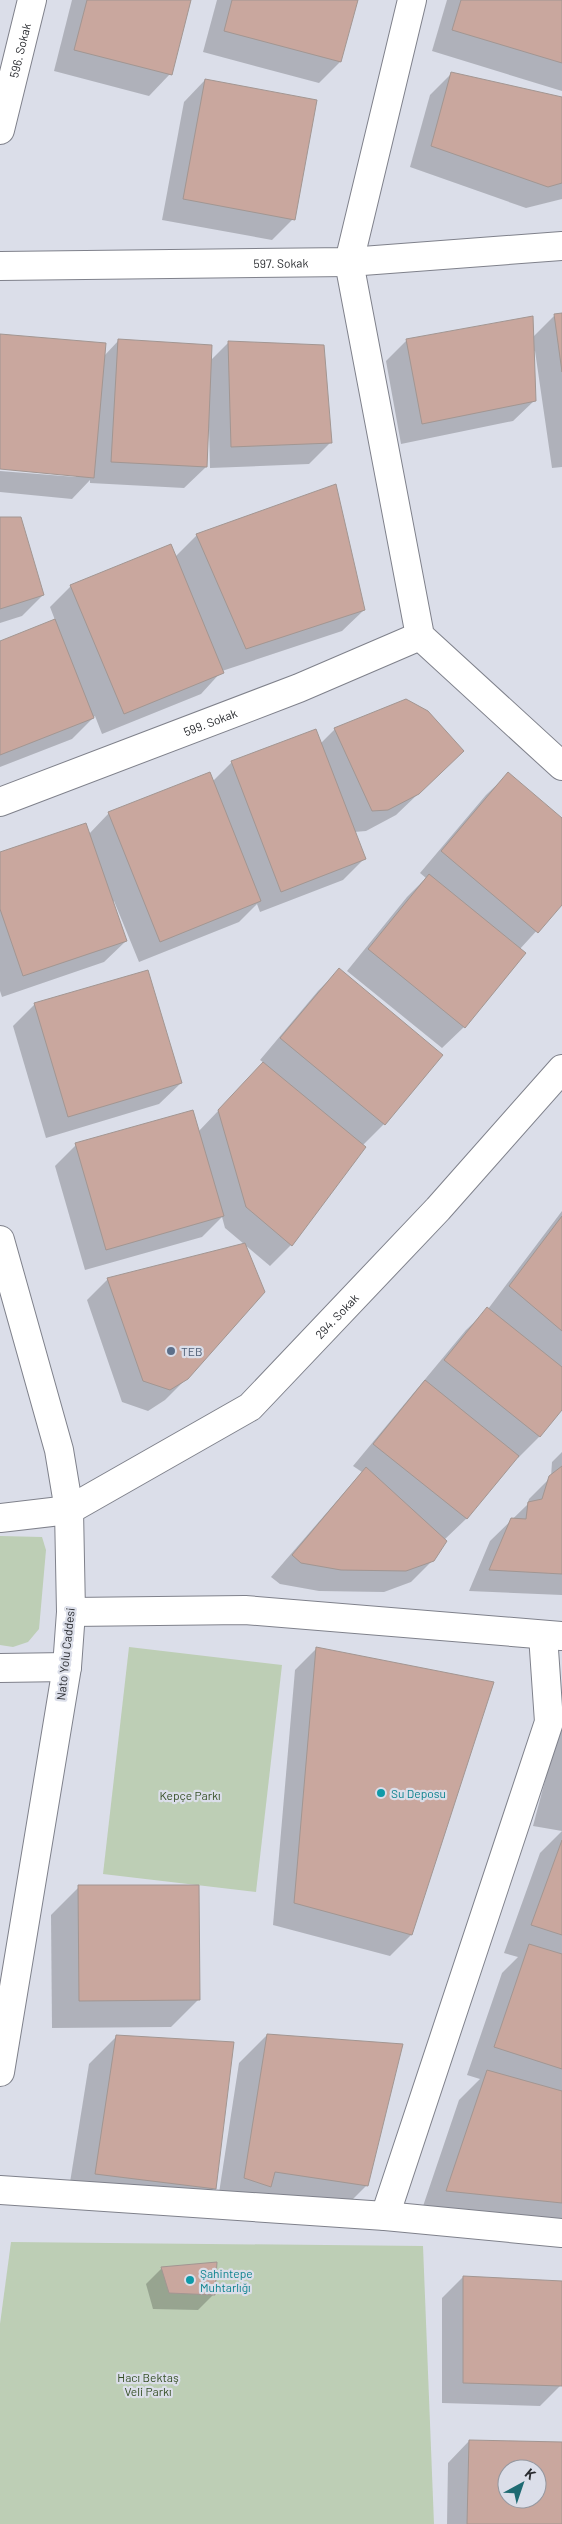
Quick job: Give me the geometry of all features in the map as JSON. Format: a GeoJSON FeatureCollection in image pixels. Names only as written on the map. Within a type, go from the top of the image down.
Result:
{"type":"FeatureCollection","features":[{"type":"Feature","properties":{"kind":"street","name":"596. Sokak"},"geometry":{"type":"LineString","coordinates":[[0,130],[32,0]]}},
{"type":"Feature","properties":{"kind":"street"},"geometry":{"type":"LineString","coordinates":[[412,0],[349,262],[420,636],[562,766]]}},
{"type":"Feature","properties":{"kind":"street","name":"597. Sokak"},"geometry":{"type":"LineString","coordinates":[[0,266],[349,262],[562,246]]}},
{"type":"Feature","properties":{"kind":"street","name":"599. Sokak"},"geometry":{"type":"LineString","coordinates":[[0,802],[299,688],[420,636]]}},
{"type":"Feature","properties":{"kind":"street","name":"294. Sokak"},"geometry":{"type":"LineString","coordinates":[[68,1510],[250,1407],[438,1209],[562,1069]]}},
{"type":"Feature","properties":{"kind":"street","name":"Nato Yolu Caddesi"},"geometry":{"type":"LineString","coordinates":[[0,1240],[59,1450],[68,1510],[71,1612],[67,1667],[0,2072]]}},
{"type":"Feature","properties":{"kind":"street"},"geometry":{"type":"LineString","coordinates":[[0,1518],[68,1510]]}},
{"type":"Feature","properties":{"kind":"street"},"geometry":{"type":"LineString","coordinates":[[71,1612],[245,1610],[553,1636],[549,1722],[385,2216]]}},
{"type":"Feature","properties":{"kind":"street"},"geometry":{"type":"LineString","coordinates":[[0,1668],[67,1667]]}},
{"type":"Feature","properties":{"kind":"street"},"geometry":{"type":"LineString","coordinates":[[0,2190],[385,2216],[562,2233]]}},
{"type":"Feature","properties":{"kind":"green space"},"geometry":{"type":"Polygon","coordinates":[[[0,1536],[42,1537],[46,1550],[39,1629],[28,1642],[13,1647],[0,1645],[0,1536]]]}},
{"type":"Feature","properties":{"kind":"green space","name":"Kepçe Parkı"},"geometry":{"type":"Polygon","coordinates":[[[129,1647],[282,1665],[256,1892],[103,1874],[129,1647]]]}},
{"type":"Feature","properties":{"kind":"green space","name":"Hacı Bektaş Veli Parkı"},"geometry":{"type":"Polygon","coordinates":[[[11,2242],[423,2246],[434,2524],[0,2524],[0,2324],[11,2242]]]}},
{"type":"Feature","properties":{"kind":"building"},"geometry":{"type":"Polygon","coordinates":[[[87,0],[191,0],[172,75],[74,50],[87,0]]]}},
{"type":"Feature","properties":{"kind":"building"},"geometry":{"type":"Polygon","coordinates":[[[232,0],[358,0],[341,62],[224,31],[232,0]]]}},
{"type":"Feature","properties":{"kind":"building"},"geometry":{"type":"Polygon","coordinates":[[[461,0],[562,0],[562,63],[452,30],[461,0]]]}},
{"type":"Feature","properties":{"kind":"building"},"geometry":{"type":"Polygon","coordinates":[[[451,72],[562,97],[562,183],[548,187],[431,146],[451,72]]]}},
{"type":"Feature","properties":{"kind":"building"},"geometry":{"type":"Polygon","coordinates":[[[205,79],[317,100],[295,220],[183,199],[205,79]]]}},
{"type":"Feature","properties":{"kind":"building"},"geometry":{"type":"Polygon","coordinates":[[[562,313],[562,372],[554,314],[562,313]]]}},
{"type":"Feature","properties":{"kind":"building"},"geometry":{"type":"Polygon","coordinates":[[[533,316],[536,401],[422,424],[406,339],[533,316]]]}},
{"type":"Feature","properties":{"kind":"building"},"geometry":{"type":"Polygon","coordinates":[[[0,334],[106,343],[94,478],[0,469],[0,334]]]}},
{"type":"Feature","properties":{"kind":"building"},"geometry":{"type":"Polygon","coordinates":[[[118,339],[212,345],[207,467],[111,462],[118,339]]]}},
{"type":"Feature","properties":{"kind":"building"},"geometry":{"type":"Polygon","coordinates":[[[228,341],[324,345],[332,443],[231,447],[228,341]]]}},
{"type":"Feature","properties":{"kind":"building"},"geometry":{"type":"Polygon","coordinates":[[[336,484],[365,610],[246,649],[196,534],[336,484]]]}},
{"type":"Feature","properties":{"kind":"building"},"geometry":{"type":"Polygon","coordinates":[[[0,517],[21,517],[44,595],[0,609],[0,517]]]}},
{"type":"Feature","properties":{"kind":"building"},"geometry":{"type":"Polygon","coordinates":[[[171,544],[224,673],[124,714],[70,585],[171,544]]]}},
{"type":"Feature","properties":{"kind":"building"},"geometry":{"type":"Polygon","coordinates":[[[55,619],[94,718],[0,755],[0,641],[55,619]]]}},
{"type":"Feature","properties":{"kind":"building"},"geometry":{"type":"Polygon","coordinates":[[[406,699],[428,711],[464,751],[419,794],[388,810],[372,811],[334,728],[406,699]]]}},
{"type":"Feature","properties":{"kind":"building"},"geometry":{"type":"Polygon","coordinates":[[[316,729],[366,859],[281,892],[231,761],[316,729]]]}},
{"type":"Feature","properties":{"kind":"building"},"geometry":{"type":"Polygon","coordinates":[[[210,772],[261,901],[160,942],[108,812],[210,772]]]}},
{"type":"Feature","properties":{"kind":"building"},"geometry":{"type":"Polygon","coordinates":[[[508,772],[562,818],[562,905],[538,933],[441,851],[508,772]]]}},
{"type":"Feature","properties":{"kind":"building"},"geometry":{"type":"Polygon","coordinates":[[[86,823],[127,941],[23,976],[0,909],[0,852],[86,823]]]}},
{"type":"Feature","properties":{"kind":"building"},"geometry":{"type":"Polygon","coordinates":[[[429,874],[526,953],[465,1028],[368,949],[429,874]]]}},
{"type":"Feature","properties":{"kind":"building"},"geometry":{"type":"Polygon","coordinates":[[[339,968],[443,1055],[385,1125],[280,1038],[339,968]]]}},
{"type":"Feature","properties":{"kind":"building"},"geometry":{"type":"Polygon","coordinates":[[[148,970],[182,1083],[68,1117],[34,1003],[148,970]]]}},
{"type":"Feature","properties":{"kind":"building"},"geometry":{"type":"Polygon","coordinates":[[[263,1062],[366,1147],[292,1246],[246,1207],[218,1110],[263,1062]]]}},
{"type":"Feature","properties":{"kind":"building"},"geometry":{"type":"Polygon","coordinates":[[[193,1110],[224,1216],[106,1250],[75,1143],[193,1110]]]}},
{"type":"Feature","properties":{"kind":"building"},"geometry":{"type":"Polygon","coordinates":[[[562,1216],[562,1331],[509,1286],[562,1216]]]}},
{"type":"Feature","properties":{"kind":"building"},"geometry":{"type":"Polygon","coordinates":[[[245,1243],[265,1292],[188,1379],[170,1390],[143,1381],[107,1278],[245,1243]]]}},
{"type":"Feature","properties":{"kind":"building"},"geometry":{"type":"Polygon","coordinates":[[[487,1307],[562,1367],[562,1410],[540,1437],[444,1360],[487,1307]]]}},
{"type":"Feature","properties":{"kind":"building"},"geometry":{"type":"Polygon","coordinates":[[[425,1380],[519,1456],[467,1519],[373,1444],[425,1380]]]}},
{"type":"Feature","properties":{"kind":"building"},"geometry":{"type":"Polygon","coordinates":[[[562,1466],[562,1574],[489,1570],[511,1518],[526,1519],[528,1502],[542,1499],[549,1476],[562,1466]]]}},
{"type":"Feature","properties":{"kind":"building"},"geometry":{"type":"Polygon","coordinates":[[[366,1467],[447,1541],[434,1561],[406,1571],[341,1570],[301,1563],[292,1555],[366,1467]]]}},
{"type":"Feature","properties":{"kind":"building","name":"Su Deposu"},"geometry":{"type":"Polygon","coordinates":[[[316,1647],[494,1682],[412,1935],[294,1903],[316,1647]]]}},
{"type":"Feature","properties":{"kind":"building"},"geometry":{"type":"Polygon","coordinates":[[[562,1840],[562,1935],[531,1925],[562,1840]]]}},
{"type":"Feature","properties":{"kind":"building"},"geometry":{"type":"Polygon","coordinates":[[[78,1885],[199,1885],[200,2000],[79,2001],[78,1885]]]}},
{"type":"Feature","properties":{"kind":"building"},"geometry":{"type":"Polygon","coordinates":[[[529,1944],[562,1954],[562,2069],[494,2047],[529,1944]]]}},
{"type":"Feature","properties":{"kind":"building"},"geometry":{"type":"Polygon","coordinates":[[[267,2034],[403,2044],[368,2186],[275,2172],[271,2187],[244,2178],[267,2034]]]}},
{"type":"Feature","properties":{"kind":"building"},"geometry":{"type":"Polygon","coordinates":[[[116,2035],[234,2042],[216,2189],[95,2174],[116,2035]]]}},
{"type":"Feature","properties":{"kind":"building"},"geometry":{"type":"Polygon","coordinates":[[[487,2070],[562,2091],[562,2203],[446,2191],[487,2070]]]}},
{"type":"Feature","properties":{"kind":"building","name":"Şahintepe Muhtarlığı"},"geometry":{"type":"Polygon","coordinates":[[[217,2262],[215,2295],[169,2293],[161,2267],[217,2262]]]}},
{"type":"Feature","properties":{"kind":"building"},"geometry":{"type":"Polygon","coordinates":[[[463,2276],[562,2281],[562,2386],[463,2383],[463,2276]]]}},
{"type":"Feature","properties":{"kind":"building"},"geometry":{"type":"Polygon","coordinates":[[[469,2440],[562,2442],[562,2524],[467,2524],[469,2440]]]}},
{"type":"Feature","properties":{"kind":"place","name":"TEB"},"geometry":{"type":"Point","coordinates":[171,1351]}},
{"type":"Feature","properties":{"kind":"place","name":"Su Deposu"},"geometry":{"type":"Point","coordinates":[381,1793]}},
{"type":"Feature","properties":{"kind":"place","name":"Şahintepe Muhtarlığı"},"geometry":{"type":"Point","coordinates":[190,2280]}}]}
